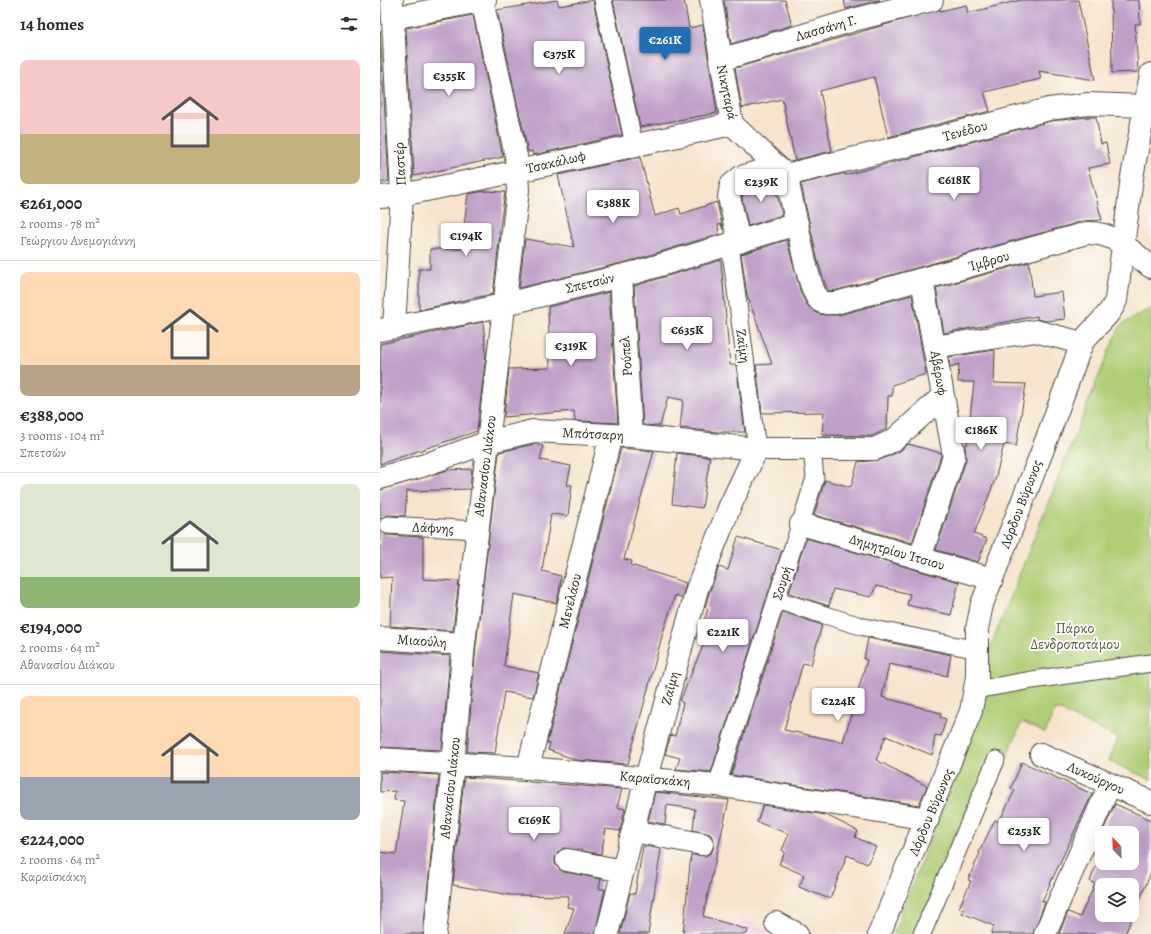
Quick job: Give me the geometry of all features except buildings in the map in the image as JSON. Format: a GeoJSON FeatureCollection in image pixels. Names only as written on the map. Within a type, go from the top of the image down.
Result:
{"type":"FeatureCollection","features":[{"type":"Feature","properties":{"kind":"street"},"geometry":{"type":"LineString","coordinates":[[392,9],[484,0]]}},
{"type":"Feature","properties":{"kind":"street","name":"Αθανασίου Διάκου"},"geometry":{"type":"LineString","coordinates":[[435,934],[464,644],[518,190],[518,171],[484,0]]}},
{"type":"Feature","properties":{"kind":"street"},"geometry":{"type":"LineString","coordinates":[[603,0],[634,145]]}},
{"type":"Feature","properties":{"kind":"street","name":"Νικηταρά"},"geometry":{"type":"LineString","coordinates":[[711,0],[732,124],[782,171]]}},
{"type":"Feature","properties":{"kind":"street","name":"Λασσάνη Γ."},"geometry":{"type":"LineString","coordinates":[[720,60],[850,21],[932,0]]}},
{"type":"Feature","properties":{"kind":"street","name":"Παστέρ"},"geometry":{"type":"LineString","coordinates":[[387,329],[402,195],[387,83],[392,9]]}},
{"type":"Feature","properties":{"kind":"street","name":"Λόρδου Βύρωνος"},"geometry":{"type":"LineString","coordinates":[[879,934],[963,733],[975,690],[978,650],[978,615],[1082,343],[1088,334],[1112,310],[1116,300],[1132,177],[1151,74]]}},
{"type":"Feature","properties":{"kind":"street","name":"Τενέδου"},"geometry":{"type":"LineString","coordinates":[[735,243],[729,197],[731,185],[741,177],[782,171],[925,141],[1049,109],[1088,104],[1146,106]]}},
{"type":"Feature","properties":{"kind":"street","name":"Τσακάλωφ"},"geometry":{"type":"LineString","coordinates":[[380,197],[402,195],[518,171],[732,124]]}},
{"type":"Feature","properties":{"kind":"street"},"geometry":{"type":"LineString","coordinates":[[782,171],[797,224]]}},
{"type":"Feature","properties":{"kind":"street","name":"Ίμβρου"},"geometry":{"type":"LineString","coordinates":[[797,224],[802,253],[815,294],[819,301],[836,303],[1087,233],[1102,234],[1123,244],[1151,267]]}},
{"type":"Feature","properties":{"kind":"street","name":"Σπετσών"},"geometry":{"type":"LineString","coordinates":[[387,329],[505,304],[621,276],[797,224]]}},
{"type":"Feature","properties":{"kind":"street","name":"Ζαϊμη"},"geometry":{"type":"LineString","coordinates":[[735,243],[757,449]]}},
{"type":"Feature","properties":{"kind":"street","name":"Ρούπελ"},"geometry":{"type":"LineString","coordinates":[[621,276],[621,435]]}},
{"type":"Feature","properties":{"kind":"street","name":"Αβέρωφ"},"geometry":{"type":"LineString","coordinates":[[920,558],[954,456],[922,280]]}},
{"type":"Feature","properties":{"kind":"street"},"geometry":{"type":"LineString","coordinates":[[934,347],[1035,331],[1082,343]]}},
{"type":"Feature","properties":{"kind":"street","name":"Μπότσαρη"},"geometry":{"type":"LineString","coordinates":[[380,478],[422,466],[488,442],[533,431],[621,435],[757,449],[875,449],[894,440],[943,396]]}},
{"type":"Feature","properties":{"kind":"street","name":"Μενελάου"},"geometry":{"type":"LineString","coordinates":[[528,768],[621,435]]}},
{"type":"Feature","properties":{"kind":"street","name":"Ζαΐμη"},"geometry":{"type":"LineString","coordinates":[[607,934],[646,778],[697,589],[730,506],[757,449]]}},
{"type":"Feature","properties":{"kind":"street","name":"Σουρή"},"geometry":{"type":"LineString","coordinates":[[717,785],[815,478],[812,450]]}},
{"type":"Feature","properties":{"kind":"street","name":"Δημητρίου Ίτσιου"},"geometry":{"type":"LineString","coordinates":[[801,524],[992,579]]}},
{"type":"Feature","properties":{"kind":"street","name":"Δάφνης"},"geometry":{"type":"LineString","coordinates":[[388,526],[478,530]]}},
{"type":"Feature","properties":{"kind":"street"},"geometry":{"type":"LineString","coordinates":[[776,600],[864,627],[978,650]]}},
{"type":"Feature","properties":{"kind":"street","name":"Μιαούλη"},"geometry":{"type":"LineString","coordinates":[[380,638],[464,644]]}},
{"type":"Feature","properties":{"kind":"street"},"geometry":{"type":"LineString","coordinates":[[975,690],[1032,680],[1151,663]]}},
{"type":"Feature","properties":{"kind":"street","name":"Λυκούργου"},"geometry":{"type":"LineString","coordinates":[[1041,754],[1151,802]]}},
{"type":"Feature","properties":{"kind":"street","name":"Καραϊσκάκη"},"geometry":{"type":"LineString","coordinates":[[380,759],[528,768],[717,785],[928,819]]}},
{"type":"Feature","properties":{"kind":"street"},"geometry":{"type":"LineString","coordinates":[[922,934],[996,760]]}},
{"type":"Feature","properties":{"kind":"street"},"geometry":{"type":"LineString","coordinates":[[1045,934],[1110,784]]}},
{"type":"Feature","properties":{"kind":"street"},"geometry":{"type":"LineString","coordinates":[[633,831],[702,844]]}},
{"type":"Feature","properties":{"kind":"street"},"geometry":{"type":"LineString","coordinates":[[567,860],[623,872]]}},
{"type":"Feature","properties":{"kind":"street"},"geometry":{"type":"LineString","coordinates":[[776,923],[797,934]]}},
{"type":"Feature","properties":{"kind":"shaded area"},"geometry":{"type":"Polygon","coordinates":[[[744,918],[774,934],[735,934],[744,918]]]}},
{"type":"Feature","properties":{"kind":"green space","name":"Πάρκο Δενδροποτάμου"},"geometry":{"type":"Polygon","coordinates":[[[1151,308],[1151,393],[1144,449],[1151,449],[1151,780],[1109,761],[1118,738],[1056,709],[1045,733],[1022,722],[928,934],[893,934],[988,691],[990,648],[1110,348],[1121,325],[1151,308]]]}}]}
